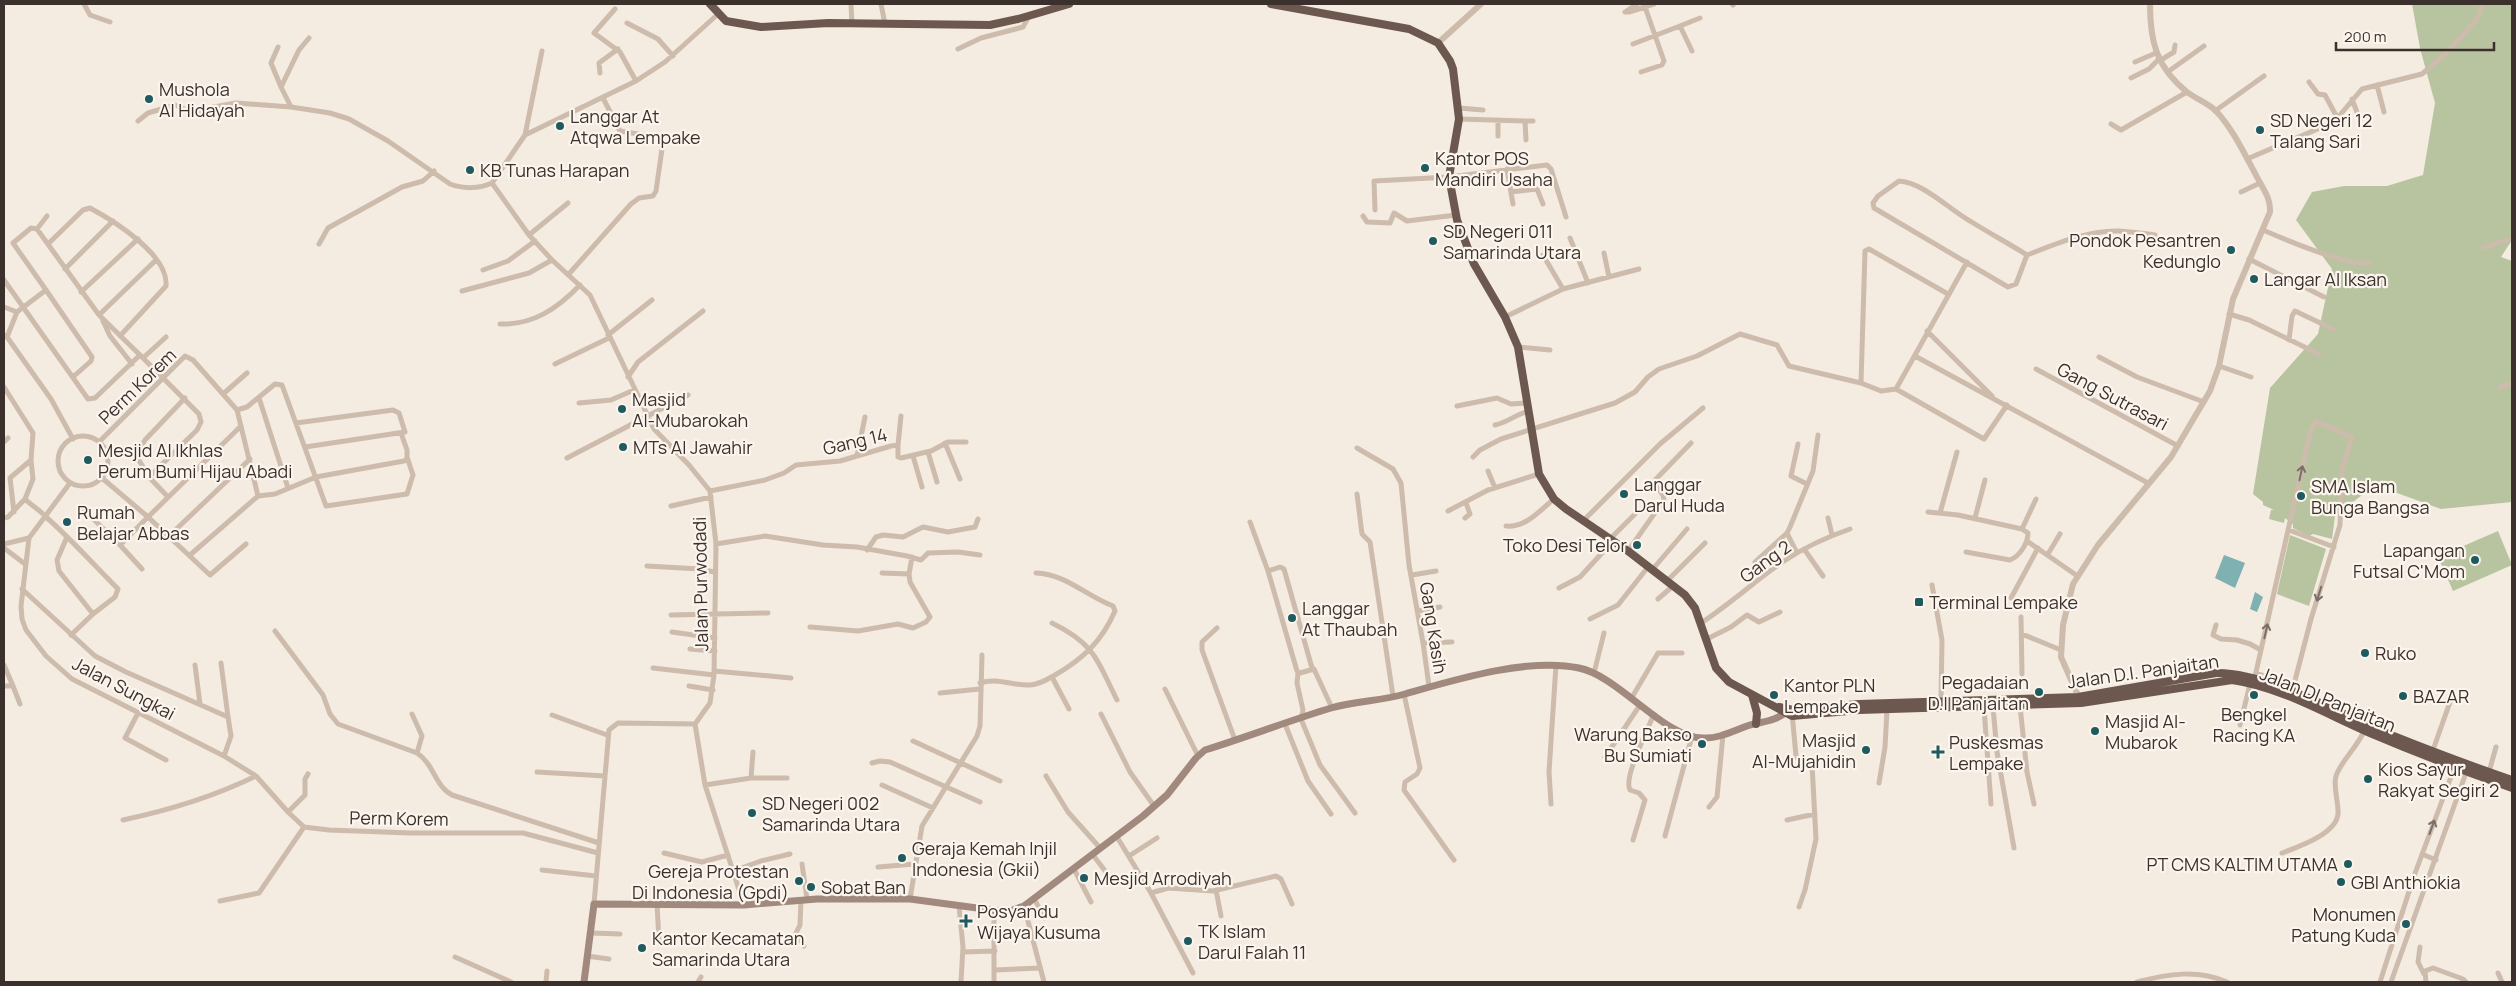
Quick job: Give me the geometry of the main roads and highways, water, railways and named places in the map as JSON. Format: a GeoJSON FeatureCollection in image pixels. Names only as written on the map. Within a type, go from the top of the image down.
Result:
{"type":"FeatureCollection","features":[{"type":"Feature","properties":{"kind":"highway"},"geometry":{"type":"LineString","coordinates":[[710,4],[718,14],[734,23],[761,27],[852,24],[990,25],[1069,4]]}},
{"type":"Feature","properties":{"kind":"highway"},"geometry":{"type":"LineString","coordinates":[[1271,4],[1409,29],[1438,44],[1450,61],[1453,69],[1459,108],[1459,120],[1450,177],[1456,214],[1474,264],[1504,317],[1518,347],[1539,474],[1554,499],[1628,551],[1690,601],[1707,639],[1713,659],[1722,676],[1752,695],[1789,712]]}},
{"type":"Feature","properties":{"kind":"highway"},"geometry":{"type":"LineString","coordinates":[[2254,680],[2272,682],[2292,689],[2366,727],[2433,750],[2455,764]]}},
{"type":"Feature","properties":{"kind":"highway","name":"Jalan DI Panjaitan"},"geometry":{"type":"LineString","coordinates":[[1789,712],[1888,710],[1972,705],[1984,708],[2020,706],[2162,692],[2213,681],[2254,680],[2309,705],[2468,769]]}},
{"type":"Feature","properties":{"kind":"highway"},"geometry":{"type":"LineString","coordinates":[[1752,695],[1757,712],[1756,724]]}},
{"type":"Feature","properties":{"kind":"highway","name":"Jalan D.I. Panjaitan"},"geometry":{"type":"LineString","coordinates":[[1789,712],[1859,704],[1941,702],[1972,705],[2080,700]]}},
{"type":"Feature","properties":{"kind":"highway"},"geometry":{"type":"LineString","coordinates":[[2468,769],[2490,772],[2512,780]]}},
{"type":"Feature","properties":{"kind":"highway"},"geometry":{"type":"LineString","coordinates":[[2468,769],[2512,788]]}},
{"type":"Feature","properties":{"kind":"main road"},"geometry":{"type":"LineString","coordinates":[[584,982],[594,904],[744,905],[804,899],[910,900],[1007,912],[1024,906],[1101,849],[1154,806],[1181,780],[1198,756],[1205,750],[1332,708],[1404,694],[1428,686],[1517,669],[1556,666],[1581,668],[1594,673],[1671,726],[1692,736],[1704,738],[1723,735],[1789,712]]}},
{"type":"Feature","properties":{"kind":"water"},"geometry":{"type":"Polygon","coordinates":[[[2224,555],[2245,563],[2235,588],[2215,578],[2224,555]]]}},
{"type":"Feature","properties":{"kind":"water"},"geometry":{"type":"Polygon","coordinates":[[[2255,592],[2263,597],[2257,612],[2250,609],[2255,592]]]}},
{"type":"Feature","properties":{"kind":"place","name":"Mushola Al Hidayah"},"geometry":{"type":"Point","coordinates":[149,99]}},
{"type":"Feature","properties":{"kind":"place","name":"Langgar At Atqwa Lempake"},"geometry":{"type":"Point","coordinates":[560,126]}},
{"type":"Feature","properties":{"kind":"place","name":"SD Negeri 12 Talang Sari"},"geometry":{"type":"Point","coordinates":[2260,130]}},
{"type":"Feature","properties":{"kind":"place","name":"Kantor POS Mandiri Usaha"},"geometry":{"type":"Point","coordinates":[1425,168]}},
{"type":"Feature","properties":{"kind":"place","name":"KB Tunas Harapan"},"geometry":{"type":"Point","coordinates":[470,170]}},
{"type":"Feature","properties":{"kind":"place","name":"SD Negeri 011 Samarinda Utara"},"geometry":{"type":"Point","coordinates":[1433,241]}},
{"type":"Feature","properties":{"kind":"place","name":"Pondok Pesantren Kedunglo"},"geometry":{"type":"Point","coordinates":[2231,250]}},
{"type":"Feature","properties":{"kind":"place","name":"Langar Al Iksan"},"geometry":{"type":"Point","coordinates":[2254,279]}},
{"type":"Feature","properties":{"kind":"place","name":"Masjid Al-Mubarokah"},"geometry":{"type":"Point","coordinates":[622,409]}},
{"type":"Feature","properties":{"kind":"place","name":"MTs Al Jawahir"},"geometry":{"type":"Point","coordinates":[623,447]}},
{"type":"Feature","properties":{"kind":"place","name":"Mesjid Al Ikhlas Perum Bumi Hijau Abadi"},"geometry":{"type":"Point","coordinates":[88,460]}},
{"type":"Feature","properties":{"kind":"place","name":"Langgar Darul Huda"},"geometry":{"type":"Point","coordinates":[1624,494]}},
{"type":"Feature","properties":{"kind":"place","name":"SMA Islam Bunga Bangsa"},"geometry":{"type":"Point","coordinates":[2301,496]}},
{"type":"Feature","properties":{"kind":"place","name":"Rumah Belajar Abbas"},"geometry":{"type":"Point","coordinates":[67,522]}},
{"type":"Feature","properties":{"kind":"place","name":"Toko Desi Telor"},"geometry":{"type":"Point","coordinates":[1637,545]}},
{"type":"Feature","properties":{"kind":"place","name":"Lapangan Futsal C'Mom"},"geometry":{"type":"Point","coordinates":[2475,560]}},
{"type":"Feature","properties":{"kind":"place","name":"Terminal Lempake"},"geometry":{"type":"Point","coordinates":[1919,602]}},
{"type":"Feature","properties":{"kind":"place","name":"Langgar At Thaubah"},"geometry":{"type":"Point","coordinates":[1292,618]}},
{"type":"Feature","properties":{"kind":"place","name":"Ruko"},"geometry":{"type":"Point","coordinates":[2365,653]}},
{"type":"Feature","properties":{"kind":"place","name":"Pegadaian D.I Panjaitan"},"geometry":{"type":"Point","coordinates":[2039,692]}},
{"type":"Feature","properties":{"kind":"place","name":"Kantor PLN Lempake"},"geometry":{"type":"Point","coordinates":[1774,695]}},
{"type":"Feature","properties":{"kind":"place","name":"Bengkel Racing KA"},"geometry":{"type":"Point","coordinates":[2254,695]}},
{"type":"Feature","properties":{"kind":"place","name":"BAZAR"},"geometry":{"type":"Point","coordinates":[2403,696]}},
{"type":"Feature","properties":{"kind":"place","name":"Masjid Al- Mubarok"},"geometry":{"type":"Point","coordinates":[2095,731]}},
{"type":"Feature","properties":{"kind":"place","name":"Warung Bakso Bu Sumiati"},"geometry":{"type":"Point","coordinates":[1702,744]}},
{"type":"Feature","properties":{"kind":"place","name":"Masjid Al-Mujahidin"},"geometry":{"type":"Point","coordinates":[1866,750]}},
{"type":"Feature","properties":{"kind":"place","name":"Puskesmas Lempake"},"geometry":{"type":"Point","coordinates":[1938,752]}},
{"type":"Feature","properties":{"kind":"place","name":"Kios Sayur Rakyat Segiri 2"},"geometry":{"type":"Point","coordinates":[2368,779]}},
{"type":"Feature","properties":{"kind":"place","name":"SD Negeri 002 Samarinda Utara"},"geometry":{"type":"Point","coordinates":[752,813]}},
{"type":"Feature","properties":{"kind":"place","name":"Geraja Kemah Injil Indonesia (Gkii)"},"geometry":{"type":"Point","coordinates":[902,858]}},
{"type":"Feature","properties":{"kind":"place","name":"PT CMS KALTIM UTAMA"},"geometry":{"type":"Point","coordinates":[2348,864]}},
{"type":"Feature","properties":{"kind":"place","name":"Mesjid Arrodiyah"},"geometry":{"type":"Point","coordinates":[1084,878]}},
{"type":"Feature","properties":{"kind":"place","name":"Gereja Protestan Di Indonesia (Gpdi)"},"geometry":{"type":"Point","coordinates":[799,881]}},
{"type":"Feature","properties":{"kind":"place","name":"GBI Anthiokia"},"geometry":{"type":"Point","coordinates":[2341,882]}},
{"type":"Feature","properties":{"kind":"place","name":"Sobat Ban"},"geometry":{"type":"Point","coordinates":[811,887]}},
{"type":"Feature","properties":{"kind":"place","name":"Posyandu Wijaya Kusuma"},"geometry":{"type":"Point","coordinates":[966,921]}},
{"type":"Feature","properties":{"kind":"place","name":"Monumen Patung Kuda"},"geometry":{"type":"Point","coordinates":[2406,924]}},
{"type":"Feature","properties":{"kind":"place","name":"TK Islam Darul Falah 11"},"geometry":{"type":"Point","coordinates":[1188,941]}},
{"type":"Feature","properties":{"kind":"place","name":"Kantor Kecamatan Samarinda Utara"},"geometry":{"type":"Point","coordinates":[642,948]}}]}
